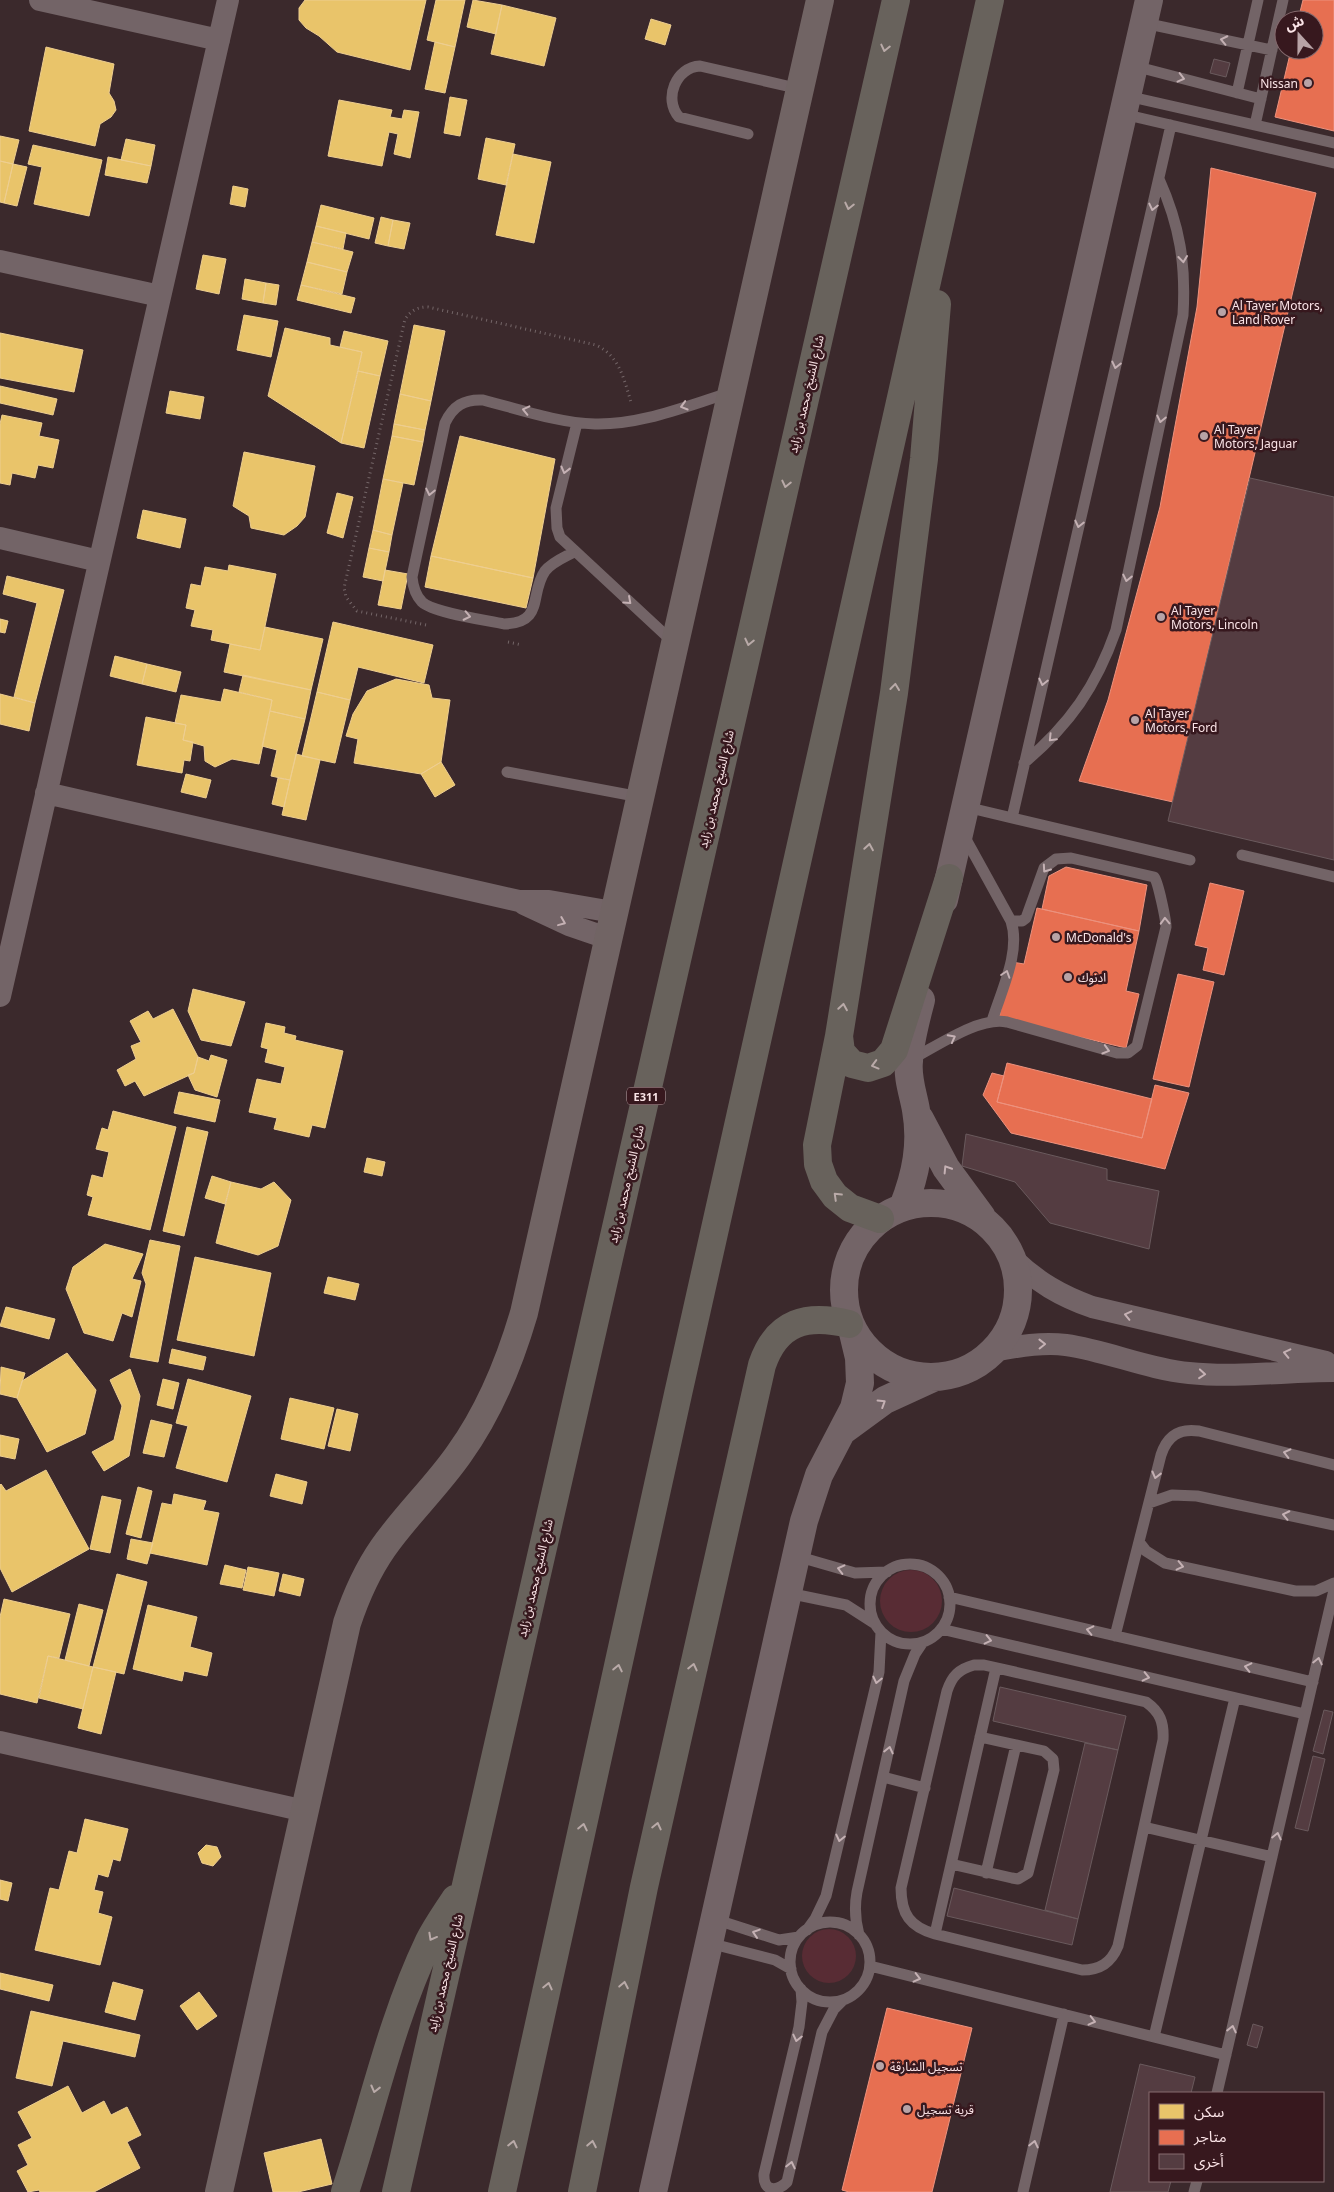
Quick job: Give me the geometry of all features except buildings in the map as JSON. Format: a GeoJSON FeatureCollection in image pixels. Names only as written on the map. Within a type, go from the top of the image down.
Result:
{"type":"FeatureCollection","features":[{"type":"Feature","properties":{"kind":"highway","name":"شارع الشيخ محمد بن زايد"},"geometry":{"type":"LineString","coordinates":[[396,2192],[896,0]]}},
{"type":"Feature","properties":{"kind":"highway"},"geometry":{"type":"LineString","coordinates":[[502,2192],[678,1394],[990,0]]}},
{"type":"Feature","properties":{"kind":"highway"},"geometry":{"type":"LineString","coordinates":[[880,1219],[850,1208],[835,1196],[824,1181],[818,1164],[817,1145],[839,1036],[894,693],[924,459],[946,200]]}},
{"type":"Feature","properties":{"kind":"highway"},"geometry":{"type":"LineString","coordinates":[[839,1036],[841,1052],[852,1064],[868,1068],[883,1063],[894,1050],[949,878]]}},
{"type":"Feature","properties":{"kind":"highway"},"geometry":{"type":"LineString","coordinates":[[582,2192],[644,1887],[762,1365],[767,1350],[775,1338],[787,1328],[800,1322],[830,1319],[851,1328]]}},
{"type":"Feature","properties":{"kind":"highway"},"geometry":{"type":"LineString","coordinates":[[345,2192],[364,2132],[381,2066],[403,2002],[430,1940],[466,1880]]}},
{"type":"Feature","properties":{"kind":"main road"},"geometry":{"type":"LineString","coordinates":[[219,2192],[347,1623],[362,1584],[382,1548],[458,1455],[476,1428],[491,1401],[515,1343],[524,1313],[820,0]]}},
{"type":"Feature","properties":{"kind":"street"},"geometry":{"type":"LineString","coordinates":[[40,0],[218,40]]}},
{"type":"Feature","properties":{"kind":"street"},"geometry":{"type":"LineString","coordinates":[[0,996],[228,0]]}},
{"type":"Feature","properties":{"kind":"street"},"geometry":{"type":"LineString","coordinates":[[903,1207],[912,1183],[918,1158],[919,1133],[911,1093],[909,1061],[914,1031],[1146,11]]}},
{"type":"Feature","properties":{"kind":"street"},"geometry":{"type":"LineString","coordinates":[[0,261],[160,296]]}},
{"type":"Feature","properties":{"kind":"street"},"geometry":{"type":"LineString","coordinates":[[0,538],[99,561]]}},
{"type":"Feature","properties":{"kind":"street"},"geometry":{"type":"LineString","coordinates":[[46,793],[519,901],[549,901],[610,925]]}},
{"type":"Feature","properties":{"kind":"street"},"geometry":{"type":"LineString","coordinates":[[843,1431],[885,1400],[933,1378],[956,1374],[976,1365],[994,1350],[1009,1331],[1017,1307],[1018,1283],[1013,1259],[1002,1239],[986,1222],[946,1168],[915,1108]]}},
{"type":"Feature","properties":{"kind":"street"},"geometry":{"type":"LineString","coordinates":[[652,2192],[810,1498],[823,1467],[854,1408],[860,1383],[860,1358],[843,1301],[846,1270],[850,1255],[862,1235],[880,1219],[903,1207],[925,1203],[947,1204],[968,1211],[986,1222]]}},
{"type":"Feature","properties":{"kind":"street"},"geometry":{"type":"LineString","coordinates":[[1013,1259],[1030,1275],[1049,1288],[1070,1299],[1092,1307],[1334,1364]]}},
{"type":"Feature","properties":{"kind":"street"},"geometry":{"type":"LineString","coordinates":[[851,1328],[868,1352],[887,1367],[909,1375],[933,1378]]}},
{"type":"Feature","properties":{"kind":"street"},"geometry":{"type":"LineString","coordinates":[[994,1350],[1041,1344],[1065,1345],[1179,1371],[1218,1375],[1294,1371],[1334,1372]]}},
{"type":"Feature","properties":{"kind":"street"},"geometry":{"type":"LineString","coordinates":[[0,1742],[305,1811]]}},
{"type":"Feature","properties":{"kind":"lane"},"geometry":{"type":"LineString","coordinates":[[1237,93],[1258,0]]}},
{"type":"Feature","properties":{"kind":"lane"},"geometry":{"type":"LineString","coordinates":[[1255,125],[1283,0]]}},
{"type":"Feature","properties":{"kind":"lane"},"geometry":{"type":"LineString","coordinates":[[1146,11],[1248,45],[1272,50]]}},
{"type":"Feature","properties":{"kind":"lane"},"geometry":{"type":"LineString","coordinates":[[748,134],[679,117],[672,106],[672,99],[680,73],[693,66],[700,66],[800,89]]}},
{"type":"Feature","properties":{"kind":"lane"},"geometry":{"type":"LineString","coordinates":[[1134,66],[1260,99]]}},
{"type":"Feature","properties":{"kind":"lane"},"geometry":{"type":"LineString","coordinates":[[1125,105],[1255,125],[1334,143]]}},
{"type":"Feature","properties":{"kind":"lane"},"geometry":{"type":"LineString","coordinates":[[1125,105],[1171,125],[1334,163]]}},
{"type":"Feature","properties":{"kind":"lane"},"geometry":{"type":"LineString","coordinates":[[1012,818],[1171,125]]}},
{"type":"Feature","properties":{"kind":"lane"},"geometry":{"type":"LineString","coordinates":[[1024,763],[1049,742],[1071,717],[1090,690],[1105,661],[1116,630],[1183,315],[1184,259],[1170,204],[1159,179]]}},
{"type":"Feature","properties":{"kind":"lane"},"geometry":{"type":"LineString","coordinates":[[574,552],[546,570],[541,580],[532,611],[522,621],[513,624],[504,624],[430,607],[418,598],[412,577],[445,423],[456,407],[473,400],[483,400],[577,423],[610,424],[636,420],[731,393]]}},
{"type":"Feature","properties":{"kind":"lane"},"geometry":{"type":"LineString","coordinates":[[577,423],[556,508],[555,518],[560,537],[574,552],[675,643]]}},
{"type":"Feature","properties":{"kind":"lane"},"geometry":{"type":"LineString","coordinates":[[507,772],[640,797]]}},
{"type":"Feature","properties":{"kind":"lane"},"geometry":{"type":"LineString","coordinates":[[992,1021],[1013,952],[1015,937],[1011,921],[963,818],[1012,818],[1190,860]]}},
{"type":"Feature","properties":{"kind":"lane"},"geometry":{"type":"LineString","coordinates":[[1242,855],[1334,877]]}},
{"type":"Feature","properties":{"kind":"lane"},"geometry":{"type":"LineString","coordinates":[[909,1061],[974,1026],[992,1021],[1007,1022],[1117,1053],[1128,1053],[1133,1050],[1138,1041],[1166,920],[1159,896],[1159,885],[1154,877],[1063,857],[1056,859],[1044,868],[1026,918],[1022,921],[1011,921]]}},
{"type":"Feature","properties":{"kind":"lane"},"geometry":{"type":"LineString","coordinates":[[1115,1636],[1164,1445],[1178,1432],[1199,1431],[1334,1465]]}},
{"type":"Feature","properties":{"kind":"lane"},"geometry":{"type":"LineString","coordinates":[[1149,1503],[1172,1495],[1197,1496],[1334,1525]]}},
{"type":"Feature","properties":{"kind":"lane"},"geometry":{"type":"LineString","coordinates":[[1139,1542],[1146,1551],[1165,1563],[1295,1591],[1316,1591],[1334,1584]]}},
{"type":"Feature","properties":{"kind":"lane"},"geometry":{"type":"LineString","coordinates":[[796,1556],[854,1573],[887,1572]]}},
{"type":"Feature","properties":{"kind":"lane"},"geometry":{"type":"LineString","coordinates":[[788,1593],[846,1605],[877,1627],[900,1643],[923,1642],[933,1637],[947,1619],[949,1597],[939,1577],[924,1568],[908,1565],[897,1567],[887,1572],[878,1580],[870,1601],[870,1612],[877,1627],[879,1672],[826,1896],[815,1920],[793,1947],[791,1970],[801,1989],[810,1996],[821,2001],[843,2000]]}},
{"type":"Feature","properties":{"kind":"lane"},"geometry":{"type":"LineString","coordinates":[[1217,2092],[1334,1590]]}},
{"type":"Feature","properties":{"kind":"lane"},"geometry":{"type":"LineString","coordinates":[[949,1597],[1313,1682]]}},
{"type":"Feature","properties":{"kind":"lane"},"geometry":{"type":"LineString","coordinates":[[941,1629],[1306,1714]]}},
{"type":"Feature","properties":{"kind":"lane"},"geometry":{"type":"LineString","coordinates":[[764,2174],[764,2182],[768,2188],[775,2191],[783,2189],[787,2182],[822,2032],[831,2015],[843,2000],[862,1987],[870,1966],[868,1949],[859,1935],[855,1921],[854,1907],[904,1681],[915,1654],[923,1642]]}},
{"type":"Feature","properties":{"kind":"lane"},"geometry":{"type":"LineString","coordinates":[[984,1665],[1146,1702],[1155,1709],[1161,1718],[1164,1728],[1164,1740],[1118,1946],[1108,1962],[1100,1967],[1082,1970],[923,1931],[912,1923],[905,1913],[901,1901],[901,1888],[925,1788],[950,1682],[956,1674],[970,1666],[984,1665]]}},
{"type":"Feature","properties":{"kind":"lane"},"geometry":{"type":"LineString","coordinates":[[935,1934],[996,1668]]}},
{"type":"Feature","properties":{"kind":"lane"},"geometry":{"type":"LineString","coordinates":[[1154,2037],[1235,1698]]}},
{"type":"Feature","properties":{"kind":"lane"},"geometry":{"type":"LineString","coordinates":[[951,1864],[1018,1879],[1028,1873],[1054,1770],[1052,1759],[1044,1751],[980,1737]]}},
{"type":"Feature","properties":{"kind":"lane"},"geometry":{"type":"LineString","coordinates":[[986,1873],[1016,1745]]}},
{"type":"Feature","properties":{"kind":"lane"},"geometry":{"type":"LineString","coordinates":[[883,1777],[925,1788]]}},
{"type":"Feature","properties":{"kind":"lane"},"geometry":{"type":"LineString","coordinates":[[1144,1827],[1272,1857]]}},
{"type":"Feature","properties":{"kind":"lane"},"geometry":{"type":"LineString","coordinates":[[711,1931],[779,1940],[803,1933],[829,1922],[840,1923],[859,1935]]}},
{"type":"Feature","properties":{"kind":"lane"},"geometry":{"type":"LineString","coordinates":[[711,1931],[775,1960],[791,1970]]}},
{"type":"Feature","properties":{"kind":"lane"},"geometry":{"type":"LineString","coordinates":[[870,1966],[1226,2054]]}},
{"type":"Feature","properties":{"kind":"lane"},"geometry":{"type":"LineString","coordinates":[[760,2192],[799,2027],[802,2002],[801,1989]]}},
{"type":"Feature","properties":{"kind":"lane"},"geometry":{"type":"LineString","coordinates":[[1024,2192],[1064,2014]]}},
{"type":"Feature","properties":{"kind":"shaded area"},"geometry":{"type":"Polygon","coordinates":[[[905,1570],[917,1570],[933,1579],[940,1589],[942,1601],[940,1613],[933,1623],[917,1632],[905,1632],[894,1627],[885,1618],[880,1607],[880,1595],[885,1584],[894,1575],[905,1570]]]}},
{"type":"Feature","properties":{"kind":"shaded area"},"geometry":{"type":"Polygon","coordinates":[[[824,1929],[834,1929],[844,1933],[852,1941],[856,1956],[852,1971],[844,1979],[834,1983],[824,1983],[814,1979],[806,1971],[802,1961],[802,1951],[806,1941],[814,1933],[824,1929]]]}},
{"type":"Feature","properties":{"kind":"place","name":"Nissan"},"geometry":{"type":"Point","coordinates":[1308,83]}},
{"type":"Feature","properties":{"kind":"place","name":"Al Tayer Motors, Land Rover"},"geometry":{"type":"Point","coordinates":[1222,312]}},
{"type":"Feature","properties":{"kind":"place","name":"Al Tayer Motors, Jaguar"},"geometry":{"type":"Point","coordinates":[1204,436]}},
{"type":"Feature","properties":{"kind":"place","name":"Al Tayer Motors, Lincoln"},"geometry":{"type":"Point","coordinates":[1161,617]}},
{"type":"Feature","properties":{"kind":"place","name":"Al Tayer Motors, Ford"},"geometry":{"type":"Point","coordinates":[1135,720]}},
{"type":"Feature","properties":{"kind":"place","name":"McDonald's"},"geometry":{"type":"Point","coordinates":[1056,937]}},
{"type":"Feature","properties":{"kind":"place","name":"ادنوك"},"geometry":{"type":"Point","coordinates":[1068,977]}},
{"type":"Feature","properties":{"kind":"place","name":"تسجيل الشارقة"},"geometry":{"type":"Point","coordinates":[880,2066]}},
{"type":"Feature","properties":{"kind":"place","name":"قرية تسجيل"},"geometry":{"type":"Point","coordinates":[907,2109]}}]}
